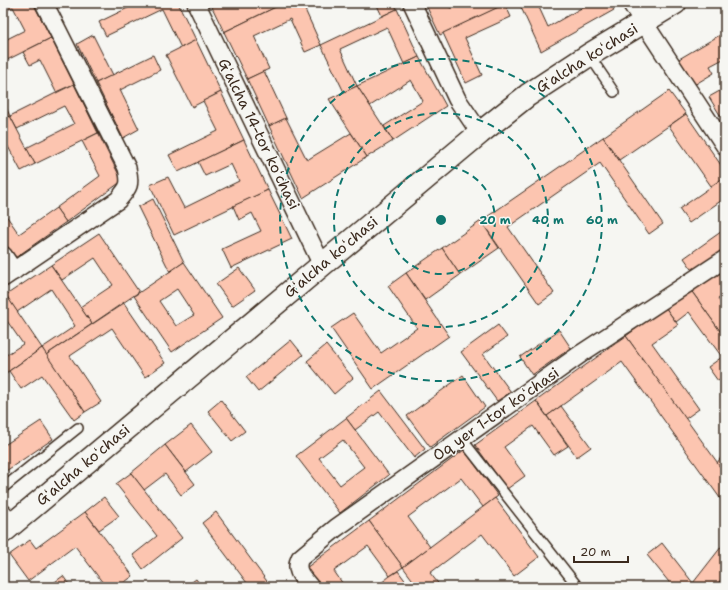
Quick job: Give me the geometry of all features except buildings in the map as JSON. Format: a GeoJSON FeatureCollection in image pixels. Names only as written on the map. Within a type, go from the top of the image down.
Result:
{"type":"FeatureCollection","features":[{"type":"Feature","properties":{"kind":"street"},"geometry":{"type":"LineString","coordinates":[[3,255],[8,275],[118,200],[126,190],[130,180],[127,168],[44,3]]}},
{"type":"Feature","properties":{"kind":"street","name":"Gʻalcha 14-tor koʻchasi"},"geometry":{"type":"LineString","coordinates":[[196,3],[322,264]]}},
{"type":"Feature","properties":{"kind":"street"},"geometry":{"type":"LineString","coordinates":[[412,3],[457,99],[480,133]]}},
{"type":"Feature","properties":{"kind":"street"},"geometry":{"type":"LineString","coordinates":[[631,3],[725,146]]}},
{"type":"Feature","properties":{"kind":"street","name":"Gʻalcha koʻchasi"},"geometry":{"type":"LineString","coordinates":[[6,524],[528,95],[589,55],[675,3]]}},
{"type":"Feature","properties":{"kind":"street","name":"Oq yer 1-tor koʻchasi"},"geometry":{"type":"LineString","coordinates":[[310,587],[300,573],[298,563],[300,558],[336,528],[582,353],[725,259]]}},
{"type":"Feature","properties":{"kind":"lane"},"geometry":{"type":"LineString","coordinates":[[589,55],[614,92]]}},
{"type":"Feature","properties":{"kind":"lane"},"geometry":{"type":"LineString","coordinates":[[3,488],[78,428]]}},
{"type":"Feature","properties":{"kind":"lane"},"geometry":{"type":"LineString","coordinates":[[461,438],[578,587]]}}]}
